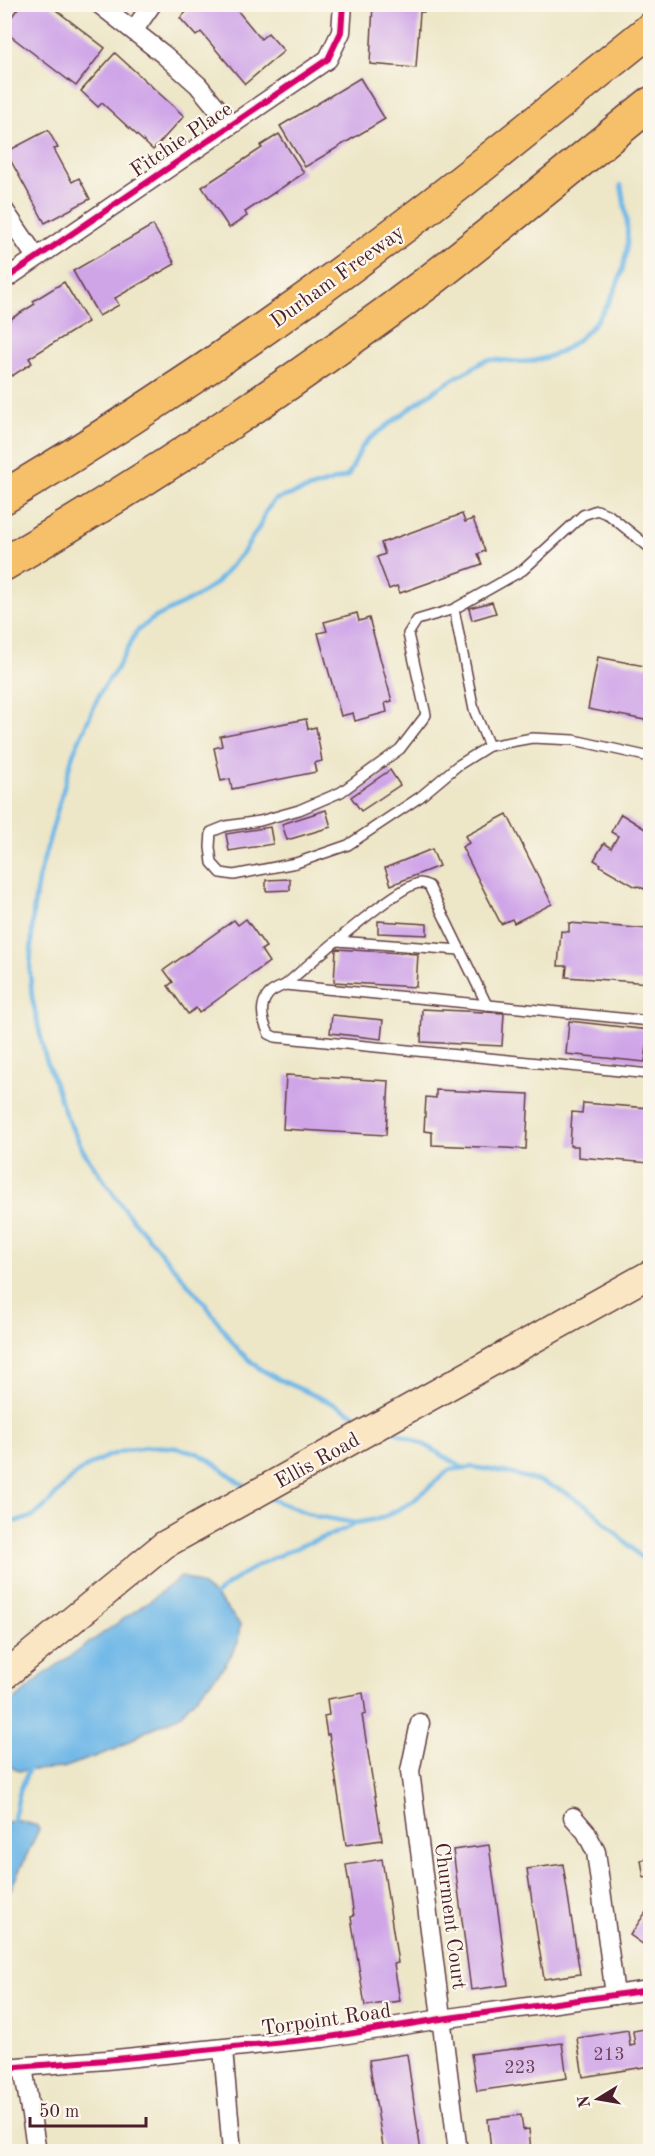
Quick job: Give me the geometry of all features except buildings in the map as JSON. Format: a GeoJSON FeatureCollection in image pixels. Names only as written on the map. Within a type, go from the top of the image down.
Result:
{"type":"FeatureCollection","features":[{"type":"Feature","properties":{"kind":"highway","name":"Durham Freeway"},"geometry":{"type":"LineString","coordinates":[[4,497],[157,402],[319,290],[453,188],[651,30]]}},
{"type":"Feature","properties":{"kind":"highway"},"geometry":{"type":"LineString","coordinates":[[4,564],[152,474],[305,372],[441,272],[651,104]]}},
{"type":"Feature","properties":{"kind":"main road","name":"Ellis Road"},"geometry":{"type":"LineString","coordinates":[[4,1676],[164,1545],[651,1274]]}},
{"type":"Feature","properties":{"kind":"street"},"geometry":{"type":"LineString","coordinates":[[99,4],[134,30],[198,85],[231,125]]}},
{"type":"Feature","properties":{"kind":"street"},"geometry":{"type":"LineString","coordinates":[[134,30],[152,4]]}},
{"type":"Feature","properties":{"kind":"street","name":"Fitchie Place"},"geometry":{"type":"LineString","coordinates":[[4,280],[328,59],[341,32],[343,4]]}},
{"type":"Feature","properties":{"kind":"street"},"geometry":{"type":"LineString","coordinates":[[4,210],[36,257]]}},
{"type":"Feature","properties":{"kind":"street","name":"Churment Court"},"geometry":{"type":"LineString","coordinates":[[420,1723],[410,1771],[458,2151]]}},
{"type":"Feature","properties":{"kind":"street"},"geometry":{"type":"LineString","coordinates":[[573,1816],[586,1832],[596,1852],[615,1995]]}},
{"type":"Feature","properties":{"kind":"street","name":"Torpoint Road"},"geometry":{"type":"LineString","coordinates":[[14,2068],[323,2038],[651,1990]]}},
{"type":"Feature","properties":{"kind":"street"},"geometry":{"type":"LineString","coordinates":[[223,2049],[232,2151]]}},
{"type":"Feature","properties":{"kind":"street"},"geometry":{"type":"LineString","coordinates":[[14,2068],[37,2151]]}},
{"type":"Feature","properties":{"kind":"lane"},"geometry":{"type":"LineString","coordinates":[[651,548],[609,515],[597,510],[583,515],[523,570],[454,609],[417,620],[408,634],[426,715],[400,748],[341,792],[299,810],[260,821],[226,826],[211,832],[212,863],[221,873],[234,875],[296,863],[348,845],[420,797],[457,766],[489,746],[532,738],[574,740],[651,757]]}},
{"type":"Feature","properties":{"kind":"lane"},"geometry":{"type":"LineString","coordinates":[[454,609],[474,710],[489,746]]}},
{"type":"Feature","properties":{"kind":"lane"},"geometry":{"type":"LineString","coordinates":[[487,1005],[429,886],[423,882],[390,898],[285,985],[268,995],[262,1010],[263,1022],[269,1034],[275,1036],[651,1074]]}},
{"type":"Feature","properties":{"kind":"lane"},"geometry":{"type":"LineString","coordinates":[[337,941],[460,950]]}},
{"type":"Feature","properties":{"kind":"lane"},"geometry":{"type":"LineString","coordinates":[[285,985],[651,1021]]}},
{"type":"Feature","properties":{"kind":"water"},"geometry":{"type":"Polygon","coordinates":[[[181,1577],[206,1588],[240,1624],[238,1643],[224,1667],[181,1714],[116,1749],[63,1768],[19,1771],[5,1764],[5,1711],[8,1706],[43,1675],[181,1577]]]}},
{"type":"Feature","properties":{"kind":"water"},"geometry":{"type":"Polygon","coordinates":[[[20,1821],[37,1826],[39,1829],[5,1901],[5,1822],[20,1821]]]}},
{"type":"Feature","properties":{"kind":"waterway"},"geometry":{"type":"LineString","coordinates":[[366,1420],[278,1379],[260,1369],[238,1350],[206,1305],[127,1213],[84,1152],[66,1116],[45,1056],[32,997],[30,972],[33,913],[38,880],[73,754],[101,691],[117,668],[137,631],[154,618],[196,597],[216,583],[244,551],[274,500],[348,476],[362,447],[369,439],[418,402],[481,362],[537,360],[555,354],[585,334],[607,305],[622,271],[627,236],[621,185]]}},
{"type":"Feature","properties":{"kind":"waterway"},"geometry":{"type":"LineString","coordinates":[[391,1430],[425,1445],[462,1467]]}},
{"type":"Feature","properties":{"kind":"waterway"},"geometry":{"type":"LineString","coordinates":[[4,1521],[17,1521],[36,1514],[74,1476],[87,1467],[101,1459],[131,1449],[162,1447],[194,1452],[247,1487]]}},
{"type":"Feature","properties":{"kind":"waterway"},"geometry":{"type":"LineString","coordinates":[[268,1498],[315,1516],[356,1523],[382,1518],[412,1502],[449,1470],[472,1467],[505,1472],[542,1482],[563,1491],[590,1508],[650,1566]]}},
{"type":"Feature","properties":{"kind":"waterway"},"geometry":{"type":"LineString","coordinates":[[211,1599],[256,1566],[356,1523]]}},
{"type":"Feature","properties":{"kind":"waterway"},"geometry":{"type":"LineString","coordinates":[[12,1827],[20,1791],[30,1766]]}},
{"type":"Feature","properties":{"kind":"cycle path"},"geometry":{"type":"LineString","coordinates":[[4,280],[328,59],[341,32],[343,4]]}},
{"type":"Feature","properties":{"kind":"cycle path"},"geometry":{"type":"LineString","coordinates":[[4,2068],[323,2038],[650,1990]]}}]}
